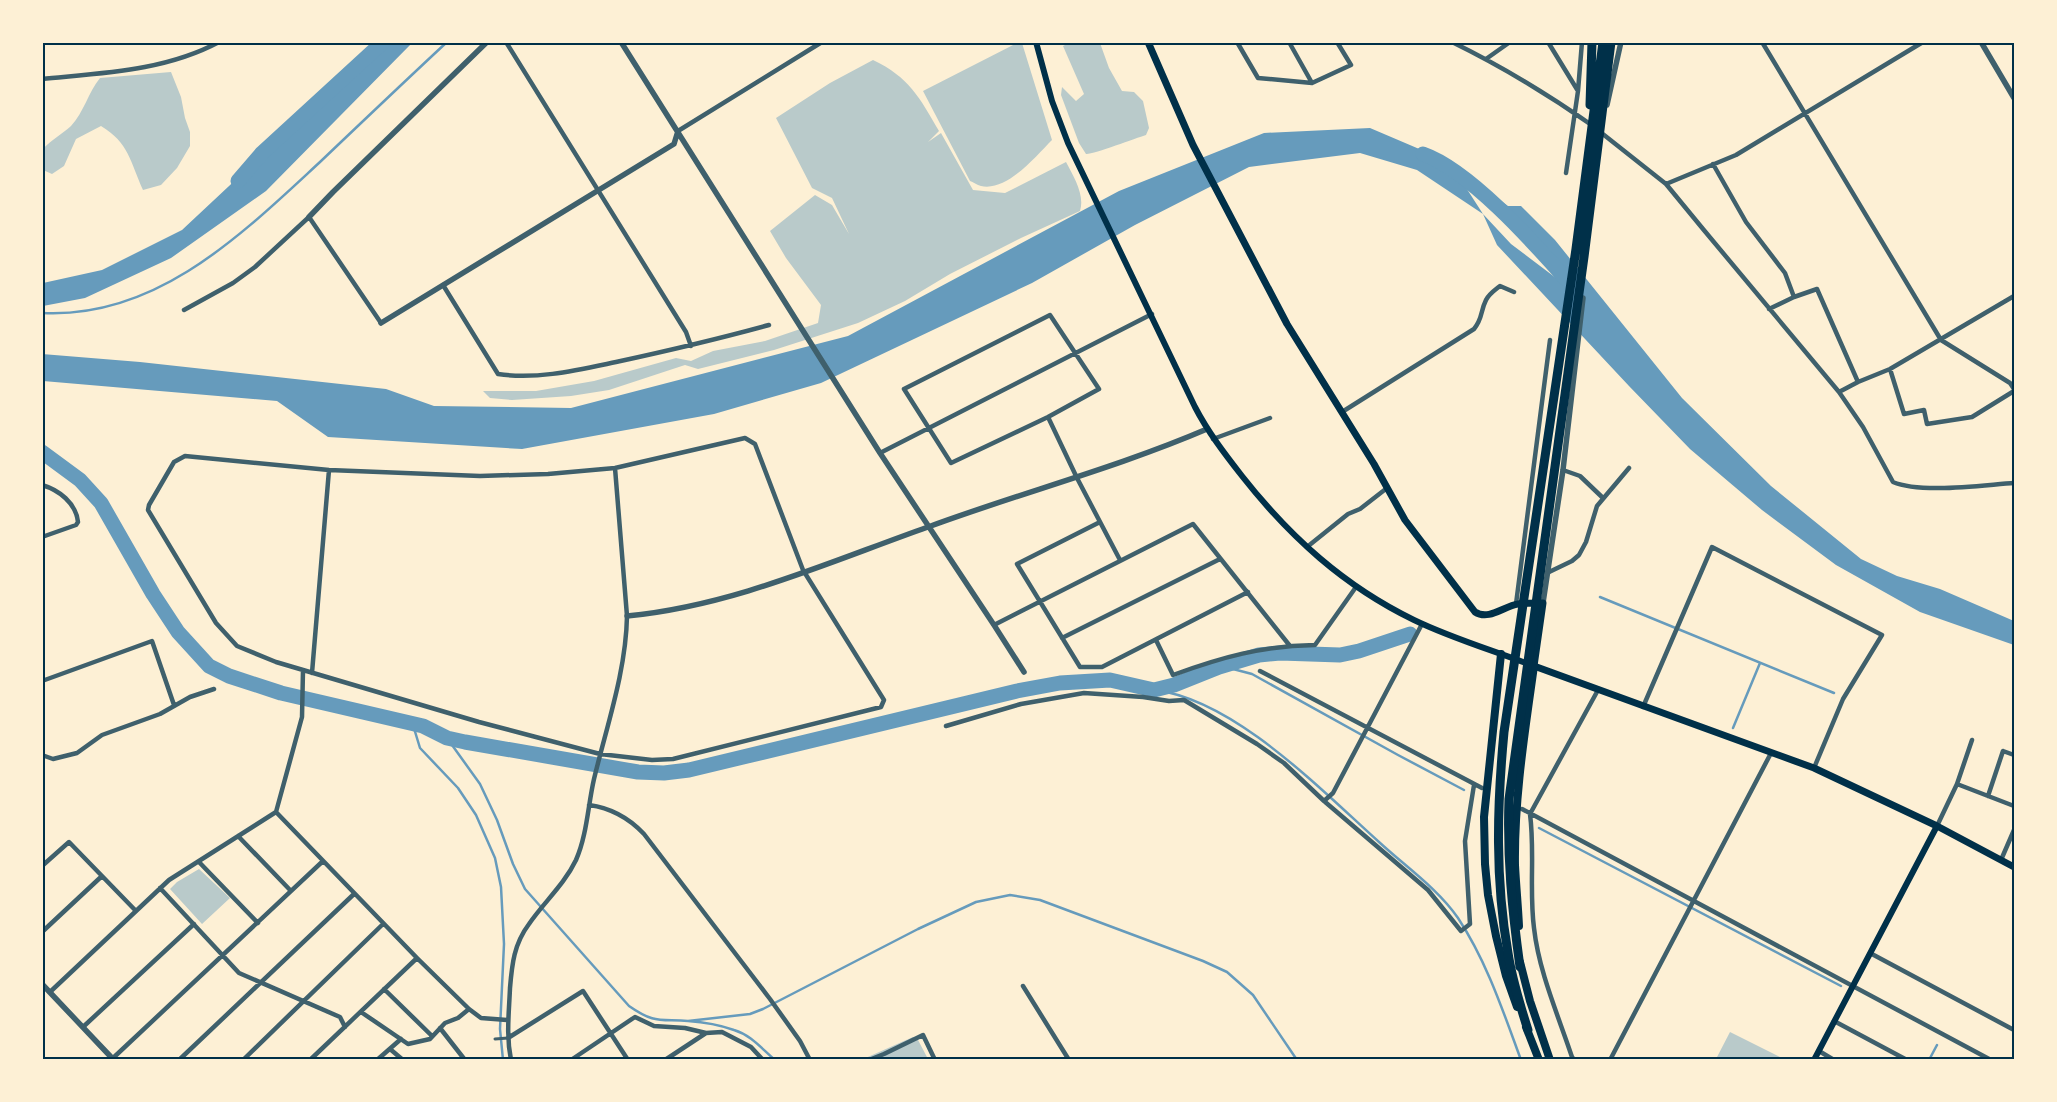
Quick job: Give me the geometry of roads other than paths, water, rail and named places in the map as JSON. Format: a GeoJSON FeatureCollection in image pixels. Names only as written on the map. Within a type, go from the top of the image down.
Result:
{"type":"FeatureCollection","features":[{"type":"Feature","properties":{"kind":"highway"},"geometry":{"type":"LineString","coordinates":[[1587,165],[1592,42]]}},
{"type":"Feature","properties":{"kind":"highway"},"geometry":{"type":"LineString","coordinates":[[1528,1030],[1508,954],[1501,904],[1498,862],[1500,776],[1603,42]]}},
{"type":"Feature","properties":{"kind":"highway"},"geometry":{"type":"LineString","coordinates":[[1550,1060],[1542,1041],[1520,967],[1510,896],[1509,799],[1584,257],[1605,86],[1613,42]]}},
{"type":"Feature","properties":{"kind":"highway"},"geometry":{"type":"LineString","coordinates":[[1501,654],[1484,817],[1488,895],[1506,976],[1539,1060]]}},
{"type":"Feature","properties":{"kind":"highway"},"geometry":{"type":"LineString","coordinates":[[1520,967],[1515,864],[1524,739],[1534,666]]}},
{"type":"Feature","properties":{"kind":"main road"},"geometry":{"type":"LineString","coordinates":[[1036,42],[1052,101],[1068,143],[1207,429],[1270,511],[1307,547],[1356,587],[1422,624],[1643,707],[1814,768],[1937,826],[2014,867]]}},
{"type":"Feature","properties":{"kind":"main road"},"geometry":{"type":"LineString","coordinates":[[1148,42],[1193,145],[1287,324],[1415,535],[1475,612],[1480,615],[1486,616],[1516,604],[1543,603],[1534,666]]}},
{"type":"Feature","properties":{"kind":"main road"},"geometry":{"type":"LineString","coordinates":[[1814,1060],[1937,826]]}},
{"type":"Feature","properties":{"kind":"street"},"geometry":{"type":"LineString","coordinates":[[184,310],[233,283],[255,267],[309,218],[333,192],[487,42]]}},
{"type":"Feature","properties":{"kind":"street"},"geometry":{"type":"LineString","coordinates":[[506,42],[596,190],[686,332],[691,346]]}},
{"type":"Feature","properties":{"kind":"street"},"geometry":{"type":"LineString","coordinates":[[622,42],[880,453],[1024,672]]}},
{"type":"Feature","properties":{"kind":"street"},"geometry":{"type":"LineString","coordinates":[[309,218],[381,323],[674,144],[678,131],[822,42]]}},
{"type":"Feature","properties":{"kind":"street"},"geometry":{"type":"LineString","coordinates":[[1237,42],[1258,78],[1312,83],[1351,65],[1337,42]]}},
{"type":"Feature","properties":{"kind":"street"},"geometry":{"type":"LineString","coordinates":[[1289,42],[1312,83]]}},
{"type":"Feature","properties":{"kind":"street"},"geometry":{"type":"LineString","coordinates":[[1452,42],[1486,59],[1574,113],[1666,184],[1839,392],[1863,427],[1893,482],[1903,486],[1959,488],[2014,483]]}},
{"type":"Feature","properties":{"kind":"street"},"geometry":{"type":"LineString","coordinates":[[1548,42],[1578,91]]}},
{"type":"Feature","properties":{"kind":"street"},"geometry":{"type":"LineString","coordinates":[[1566,173],[1578,91],[1582,42]]}},
{"type":"Feature","properties":{"kind":"street"},"geometry":{"type":"LineString","coordinates":[[1543,603],[1563,470],[1601,132],[1621,42]]}},
{"type":"Feature","properties":{"kind":"street"},"geometry":{"type":"LineString","coordinates":[[1762,42],[1942,340],[2010,383],[2014,390],[1972,417],[1927,424],[1924,410],[1904,414],[1890,369]]}},
{"type":"Feature","properties":{"kind":"street"},"geometry":{"type":"LineString","coordinates":[[1666,184],[1736,154],[1923,42]]}},
{"type":"Feature","properties":{"kind":"street"},"geometry":{"type":"LineString","coordinates":[[1982,42],[2014,98]]}},
{"type":"Feature","properties":{"kind":"street"},"geometry":{"type":"LineString","coordinates":[[42,79],[141,68],[174,61],[218,43]]}},
{"type":"Feature","properties":{"kind":"street"},"geometry":{"type":"LineString","coordinates":[[1486,59],[1506,43]]}},
{"type":"Feature","properties":{"kind":"street"},"geometry":{"type":"LineString","coordinates":[[1713,164],[1746,222],[1784,273],[1794,297]]}},
{"type":"Feature","properties":{"kind":"street"},"geometry":{"type":"LineString","coordinates":[[443,285],[498,374],[513,376],[564,373],[691,346],[769,325]]}},
{"type":"Feature","properties":{"kind":"street"},"geometry":{"type":"LineString","coordinates":[[1342,412],[1474,329],[1481,321],[1484,302],[1500,286],[1514,292]]}},
{"type":"Feature","properties":{"kind":"street"},"geometry":{"type":"LineString","coordinates":[[1769,310],[1794,297],[1817,289],[1858,382]]}},
{"type":"Feature","properties":{"kind":"street"},"geometry":{"type":"LineString","coordinates":[[1839,392],[1890,369],[2014,296]]}},
{"type":"Feature","properties":{"kind":"street"},"geometry":{"type":"LineString","coordinates":[[880,453],[1152,314]]}},
{"type":"Feature","properties":{"kind":"street"},"geometry":{"type":"LineString","coordinates":[[1050,315],[1099,389],[1048,417],[951,464],[904,389],[1050,315]]}},
{"type":"Feature","properties":{"kind":"street"},"geometry":{"type":"LineString","coordinates":[[1516,604],[1550,340]]}},
{"type":"Feature","properties":{"kind":"street"},"geometry":{"type":"LineString","coordinates":[[1048,417],[1077,478],[1120,560]]}},
{"type":"Feature","properties":{"kind":"street"},"geometry":{"type":"LineString","coordinates":[[1213,439],[1270,418]]}},
{"type":"Feature","properties":{"kind":"street"},"geometry":{"type":"LineString","coordinates":[[627,616],[676,610],[707,603],[804,572],[929,526],[1077,478],[1207,429]]}},
{"type":"Feature","properties":{"kind":"street"},"geometry":{"type":"LineString","coordinates":[[746,438],[755,444],[804,572],[884,700],[881,706],[673,758],[652,760],[600,754],[479,722],[276,662],[237,646],[216,623],[148,510],[149,504],[174,462],[185,456],[329,470],[480,476],[548,474],[615,468],[746,438]]}},
{"type":"Feature","properties":{"kind":"street"},"geometry":{"type":"LineString","coordinates":[[510,1060],[507,1020],[514,952],[522,934],[561,886],[576,859],[622,664],[627,616],[615,468]]}},
{"type":"Feature","properties":{"kind":"street"},"geometry":{"type":"LineString","coordinates":[[1547,573],[1572,561],[1579,555],[1586,542],[1597,506],[1629,468]]}},
{"type":"Feature","properties":{"kind":"street"},"geometry":{"type":"LineString","coordinates":[[312,673],[329,470]]}},
{"type":"Feature","properties":{"kind":"street"},"geometry":{"type":"LineString","coordinates":[[1563,470],[1580,476],[1603,498]]}},
{"type":"Feature","properties":{"kind":"street"},"geometry":{"type":"LineString","coordinates":[[42,485],[54,488],[68,501],[76,511],[78,522],[76,525],[42,537]]}},
{"type":"Feature","properties":{"kind":"street"},"geometry":{"type":"LineString","coordinates":[[1307,547],[1348,514],[1360,509],[1387,488]]}},
{"type":"Feature","properties":{"kind":"street"},"geometry":{"type":"LineString","coordinates":[[1100,522],[1017,564],[1080,667],[1102,667],[1248,592]]}},
{"type":"Feature","properties":{"kind":"street"},"geometry":{"type":"LineString","coordinates":[[994,625],[1193,524],[1290,646]]}},
{"type":"Feature","properties":{"kind":"street"},"geometry":{"type":"LineString","coordinates":[[1643,707],[1712,547],[1882,635],[1843,699],[1814,768]]}},
{"type":"Feature","properties":{"kind":"street"},"geometry":{"type":"LineString","coordinates":[[1062,638],[1220,559]]}},
{"type":"Feature","properties":{"kind":"street"},"geometry":{"type":"LineString","coordinates":[[1156,640],[1173,675],[1248,651],[1315,645],[1356,587]]}},
{"type":"Feature","properties":{"kind":"street"},"geometry":{"type":"LineString","coordinates":[[1324,801],[1333,793],[1422,624]]}},
{"type":"Feature","properties":{"kind":"street"},"geometry":{"type":"LineString","coordinates":[[42,681],[152,640],[174,705]]}},
{"type":"Feature","properties":{"kind":"street"},"geometry":{"type":"LineString","coordinates":[[50,992],[169,880],[276,812],[302,717],[303,670]]}},
{"type":"Feature","properties":{"kind":"street"},"geometry":{"type":"LineString","coordinates":[[1260,671],[1482,788]]}},
{"type":"Feature","properties":{"kind":"street"},"geometry":{"type":"LineString","coordinates":[[42,755],[53,758],[77,753],[102,735],[160,714],[174,705],[214,689]]}},
{"type":"Feature","properties":{"kind":"street"},"geometry":{"type":"LineString","coordinates":[[1573,1060],[1536,944],[1532,894],[1532,830],[1530,814],[1598,690]]}},
{"type":"Feature","properties":{"kind":"street"},"geometry":{"type":"LineString","coordinates":[[946,726],[1021,704],[1084,693],[1169,701],[1184,700],[1278,758],[1324,801],[1428,890],[1462,931],[1470,924],[1466,841],[1474,785]]}},
{"type":"Feature","properties":{"kind":"street"},"geometry":{"type":"LineString","coordinates":[[1937,826],[1957,784],[1972,740]]}},
{"type":"Feature","properties":{"kind":"street"},"geometry":{"type":"LineString","coordinates":[[1988,796],[2003,751],[2014,755]]}},
{"type":"Feature","properties":{"kind":"street"},"geometry":{"type":"LineString","coordinates":[[1610,1060],[1770,755],[1774,753]]}},
{"type":"Feature","properties":{"kind":"street"},"geometry":{"type":"LineString","coordinates":[[1957,784],[2014,806]]}},
{"type":"Feature","properties":{"kind":"street"},"geometry":{"type":"LineString","coordinates":[[589,805],[612,811],[637,827],[778,1009],[800,1041],[810,1060]]}},
{"type":"Feature","properties":{"kind":"street"},"geometry":{"type":"LineString","coordinates":[[1522,810],[1991,1060]]}},
{"type":"Feature","properties":{"kind":"street"},"geometry":{"type":"LineString","coordinates":[[276,812],[354,894],[469,1009],[481,1018],[507,1020]]}},
{"type":"Feature","properties":{"kind":"street"},"geometry":{"type":"LineString","coordinates":[[2001,860],[2014,830]]}},
{"type":"Feature","properties":{"kind":"street"},"geometry":{"type":"LineString","coordinates":[[238,836],[291,891]]}},
{"type":"Feature","properties":{"kind":"street"},"geometry":{"type":"LineString","coordinates":[[42,866],[69,842],[135,910]]}},
{"type":"Feature","properties":{"kind":"street"},"geometry":{"type":"LineString","coordinates":[[42,984],[112,1059],[224,956],[323,861]]}},
{"type":"Feature","properties":{"kind":"street"},"geometry":{"type":"LineString","coordinates":[[199,862],[258,923]]}},
{"type":"Feature","properties":{"kind":"street"},"geometry":{"type":"LineString","coordinates":[[42,932],[102,876]]}},
{"type":"Feature","properties":{"kind":"street"},"geometry":{"type":"LineString","coordinates":[[160,888],[239,973],[340,1017],[345,1027]]}},
{"type":"Feature","properties":{"kind":"street"},"geometry":{"type":"LineString","coordinates":[[179,1060],[354,894]]}},
{"type":"Feature","properties":{"kind":"street"},"geometry":{"type":"LineString","coordinates":[[83,1027],[194,924]]}},
{"type":"Feature","properties":{"kind":"street"},"geometry":{"type":"LineString","coordinates":[[243,1060],[384,924]]}},
{"type":"Feature","properties":{"kind":"street"},"geometry":{"type":"LineString","coordinates":[[1870,952],[2014,1030]]}},
{"type":"Feature","properties":{"kind":"street"},"geometry":{"type":"LineString","coordinates":[[310,1060],[417,958]]}},
{"type":"Feature","properties":{"kind":"street"},"geometry":{"type":"LineString","coordinates":[[1023,986],[1068,1060]]}},
{"type":"Feature","properties":{"kind":"street"},"geometry":{"type":"LineString","coordinates":[[384,989],[432,1036]]}},
{"type":"Feature","properties":{"kind":"street"},"geometry":{"type":"LineString","coordinates":[[495,1038],[508,1038],[583,991],[628,1060]]}},
{"type":"Feature","properties":{"kind":"street"},"geometry":{"type":"LineString","coordinates":[[361,1012],[408,1044],[417,1043],[432,1036],[445,1023],[458,1018],[469,1009]]}},
{"type":"Feature","properties":{"kind":"street"},"geometry":{"type":"LineString","coordinates":[[571,1060],[635,1018],[654,1026],[685,1028],[706,1033],[722,1032],[751,1047],[762,1060]]}},
{"type":"Feature","properties":{"kind":"street"},"geometry":{"type":"LineString","coordinates":[[1834,1021],[1907,1060]]}},
{"type":"Feature","properties":{"kind":"street"},"geometry":{"type":"LineString","coordinates":[[440,1028],[465,1060]]}},
{"type":"Feature","properties":{"kind":"street"},"geometry":{"type":"LineString","coordinates":[[666,1060],[706,1033]]}},
{"type":"Feature","properties":{"kind":"street"},"geometry":{"type":"LineString","coordinates":[[869,1060],[922,1035],[935,1060]]}},
{"type":"Feature","properties":{"kind":"street"},"geometry":{"type":"LineString","coordinates":[[377,1060],[401,1039]]}},
{"type":"Feature","properties":{"kind":"street"},"geometry":{"type":"LineString","coordinates":[[390,1049],[403,1060]]}},
{"type":"Feature","properties":{"kind":"street"},"geometry":{"type":"LineString","coordinates":[[1819,1051],[1834,1060]]}},
{"type":"Feature","properties":{"kind":"water"},"geometry":{"type":"Polygon","coordinates":[[[383,42],[412,43],[266,191],[171,258],[85,298],[43,306],[43,283],[102,270],[182,230],[383,42]]]}},
{"type":"Feature","properties":{"kind":"water"},"geometry":{"type":"Polygon","coordinates":[[[1370,128],[1431,154],[1463,183],[1483,214],[1417,170],[1360,153],[1249,167],[1135,225],[1032,283],[821,383],[714,414],[522,449],[328,437],[277,401],[43,381],[42,354],[140,362],[386,389],[434,406],[571,408],[848,336],[1119,191],[1264,133],[1370,128]]]}},
{"type":"Feature","properties":{"kind":"water"},"geometry":{"type":"Polygon","coordinates":[[[1473,181],[1508,206],[1521,206],[1555,240],[1682,398],[1771,486],[1861,559],[1897,576],[1940,589],[2014,621],[2014,645],[1920,612],[1836,565],[1762,510],[1690,449],[1629,386],[1497,245],[1483,214],[1511,244],[1556,278],[1550,252],[1502,212],[1473,181]]]}},
{"type":"Feature","properties":{"kind":"waterway"},"geometry":{"type":"LineString","coordinates":[[238,181],[262,153],[383,42]]}},
{"type":"Feature","properties":{"kind":"waterway"},"geometry":{"type":"LineString","coordinates":[[42,313],[84,311],[123,302],[160,287],[195,267],[260,217],[447,42]]}},
{"type":"Feature","properties":{"kind":"waterway"},"geometry":{"type":"LineString","coordinates":[[1423,154],[1441,162],[1480,191],[1518,227],[1566,279]]}},
{"type":"Feature","properties":{"kind":"waterway"},"geometry":{"type":"LineString","coordinates":[[42,452],[80,480],[101,503],[153,594],[178,632],[209,666],[229,676],[281,693],[423,726],[447,738],[638,772],[664,773],[689,770],[1017,691],[1060,683],[1110,680],[1154,690],[1174,685],[1219,667],[1259,655],[1280,653],[1340,655],[1359,651],[1410,634]]}},
{"type":"Feature","properties":{"kind":"waterway"},"geometry":{"type":"LineString","coordinates":[[1600,597],[1834,693]]}},
{"type":"Feature","properties":{"kind":"waterway"},"geometry":{"type":"LineString","coordinates":[[1733,728],[1760,663]]}},
{"type":"Feature","properties":{"kind":"waterway"},"geometry":{"type":"LineString","coordinates":[[1219,667],[1252,674],[1464,790]]}},
{"type":"Feature","properties":{"kind":"waterway"},"geometry":{"type":"LineString","coordinates":[[1154,690],[1184,697],[1215,710],[1245,728],[1303,773],[1441,897],[1458,918],[1478,952],[1494,987],[1521,1060]]}},
{"type":"Feature","properties":{"kind":"waterway"},"geometry":{"type":"LineString","coordinates":[[413,725],[420,748],[458,788],[476,815],[495,858],[501,887],[504,944],[500,1029],[503,1060]]}},
{"type":"Feature","properties":{"kind":"waterway"},"geometry":{"type":"LineString","coordinates":[[447,738],[480,784],[525,889],[629,1006],[645,1016],[657,1020],[700,1022],[740,1032],[775,1060]]}},
{"type":"Feature","properties":{"kind":"waterway"},"geometry":{"type":"LineString","coordinates":[[1539,828],[1841,986]]}},
{"type":"Feature","properties":{"kind":"waterway"},"geometry":{"type":"LineString","coordinates":[[688,1021],[750,1014],[763,1009],[918,929],[976,902],[1010,895],[1040,900],[1203,961],[1227,972],[1253,995],[1297,1060]]}},
{"type":"Feature","properties":{"kind":"waterway"},"geometry":{"type":"LineString","coordinates":[[1929,1060],[1937,1045]]}}]}
